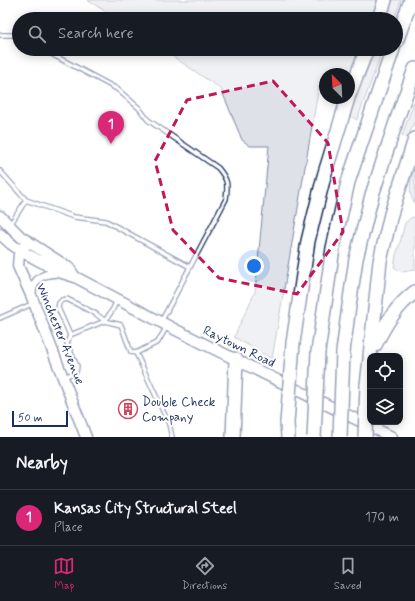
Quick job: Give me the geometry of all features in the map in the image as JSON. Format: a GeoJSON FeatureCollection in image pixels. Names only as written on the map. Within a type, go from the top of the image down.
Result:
{"type":"FeatureCollection","features":[{"type":"Feature","properties":{"kind":"highway"},"geometry":{"type":"LineString","coordinates":[[381,12],[385,0]]}},
{"type":"Feature","properties":{"kind":"highway"},"geometry":{"type":"LineString","coordinates":[[403,22],[411,0]]}},
{"type":"Feature","properties":{"kind":"highway"},"geometry":{"type":"LineString","coordinates":[[355,81],[364,56]]}},
{"type":"Feature","properties":{"kind":"highway"},"geometry":{"type":"LineString","coordinates":[[314,437],[318,352],[333,248],[348,182],[392,56]]}},
{"type":"Feature","properties":{"kind":"highway"},"geometry":{"type":"LineString","coordinates":[[340,437],[343,352],[356,259],[372,194],[415,69]]}},
{"type":"Feature","properties":{"kind":"highway"},"geometry":{"type":"LineString","coordinates":[[288,437],[287,423],[293,343],[308,241],[324,176],[346,104]]}},
{"type":"Feature","properties":{"kind":"highway"},"geometry":{"type":"LineString","coordinates":[[370,353],[380,261],[391,214],[414,143]]}},
{"type":"Feature","properties":{"kind":"highway"},"geometry":{"type":"LineString","coordinates":[[371,353],[394,311],[415,292]]}},
{"type":"Feature","properties":{"kind":"highway"},"geometry":{"type":"LineString","coordinates":[[233,437],[236,359]]}},
{"type":"Feature","properties":{"kind":"highway"},"geometry":{"type":"LineString","coordinates":[[365,437],[367,378]]}},
{"type":"Feature","properties":{"kind":"main road","name":"Raytown Road"},"geometry":{"type":"LineString","coordinates":[[4,222],[21,237],[69,268],[75,277]]}},
{"type":"Feature","properties":{"kind":"main road","name":"Raytown Road"},"geometry":{"type":"LineString","coordinates":[[0,234],[21,251],[62,273],[75,277],[164,324],[392,437]]}},
{"type":"Feature","properties":{"kind":"main road"},"geometry":{"type":"LineString","coordinates":[[21,251],[28,241]]}},
{"type":"Feature","properties":{"kind":"main road","name":"Winchester Avenue"},"geometry":{"type":"LineString","coordinates":[[21,251],[19,254],[18,266],[33,299],[86,437]]}},
{"type":"Feature","properties":{"kind":"street"},"geometry":{"type":"LineString","coordinates":[[33,299],[34,284],[40,278],[48,274],[62,273]]}},
{"type":"Feature","properties":{"kind":"lane"},"geometry":{"type":"LineString","coordinates":[[0,35],[12,35]]}},
{"type":"Feature","properties":{"kind":"lane"},"geometry":{"type":"LineString","coordinates":[[56,56],[118,88],[139,108],[148,120],[218,168],[224,176],[227,185],[226,199],[190,267],[164,324],[158,342],[136,353],[131,352],[121,325],[104,321],[96,314],[67,299],[62,300],[59,303],[58,308],[70,335],[67,344],[77,366],[76,372],[63,377]]}},
{"type":"Feature","properties":{"kind":"lane"},"geometry":{"type":"LineString","coordinates":[[0,171],[26,200],[74,217],[106,221],[190,267]]}},
{"type":"Feature","properties":{"kind":"lane"},"geometry":{"type":"LineString","coordinates":[[4,222],[26,200]]}},
{"type":"Feature","properties":{"kind":"lane"},"geometry":{"type":"LineString","coordinates":[[0,318],[33,299]]}},
{"type":"Feature","properties":{"kind":"lane"},"geometry":{"type":"LineString","coordinates":[[70,335],[104,321],[113,309],[117,299]]}},
{"type":"Feature","properties":{"kind":"lane"},"geometry":{"type":"LineString","coordinates":[[136,353],[169,424],[172,437]]}},
{"type":"Feature","properties":{"kind":"highlighted area"},"geometry":{"type":"Polygon","coordinates":[[[273,81],[328,143],[343,232],[297,294],[219,278],[173,230],[155,161],[187,100],[273,81]]]}},
{"type":"Feature","properties":{"kind":"shaded area"},"geometry":{"type":"Polygon","coordinates":[[[87,0],[380,0],[375,12],[107,12],[87,0]]]}},
{"type":"Feature","properties":{"kind":"shaded area"},"geometry":{"type":"Polygon","coordinates":[[[390,0],[401,0],[397,12],[386,12],[390,0]]]}},
{"type":"Feature","properties":{"kind":"shaded area"},"geometry":{"type":"Polygon","coordinates":[[[172,56],[357,56],[353,68],[319,68],[319,86],[272,359],[234,337],[255,292],[269,146],[250,146],[242,140],[221,89],[172,56]]]}},
{"type":"Feature","properties":{"kind":"shaded area"},"geometry":{"type":"Polygon","coordinates":[[[370,56],[380,56],[357,120],[349,115],[353,104],[355,104],[355,98],[370,56]]]}},
{"type":"Feature","properties":{"kind":"shaded area"},"geometry":{"type":"Polygon","coordinates":[[[415,100],[415,119],[408,138],[402,135],[415,100]]]}},
{"type":"Feature","properties":{"kind":"shaded area"},"geometry":{"type":"Polygon","coordinates":[[[415,165],[415,204],[410,190],[415,165]]]}},
{"type":"Feature","properties":{"kind":"shaded area"},"geometry":{"type":"Polygon","coordinates":[[[412,217],[415,218],[415,270],[402,272],[394,267],[396,255],[405,223],[412,217]]]}},
{"type":"Feature","properties":{"kind":"place","name":"Kansas City Structural Steel"},"geometry":{"type":"Point","coordinates":[111,144]}},
{"type":"Feature","properties":{"kind":"place","name":"Double Check Company"},"geometry":{"type":"Point","coordinates":[128,409]}}]}
